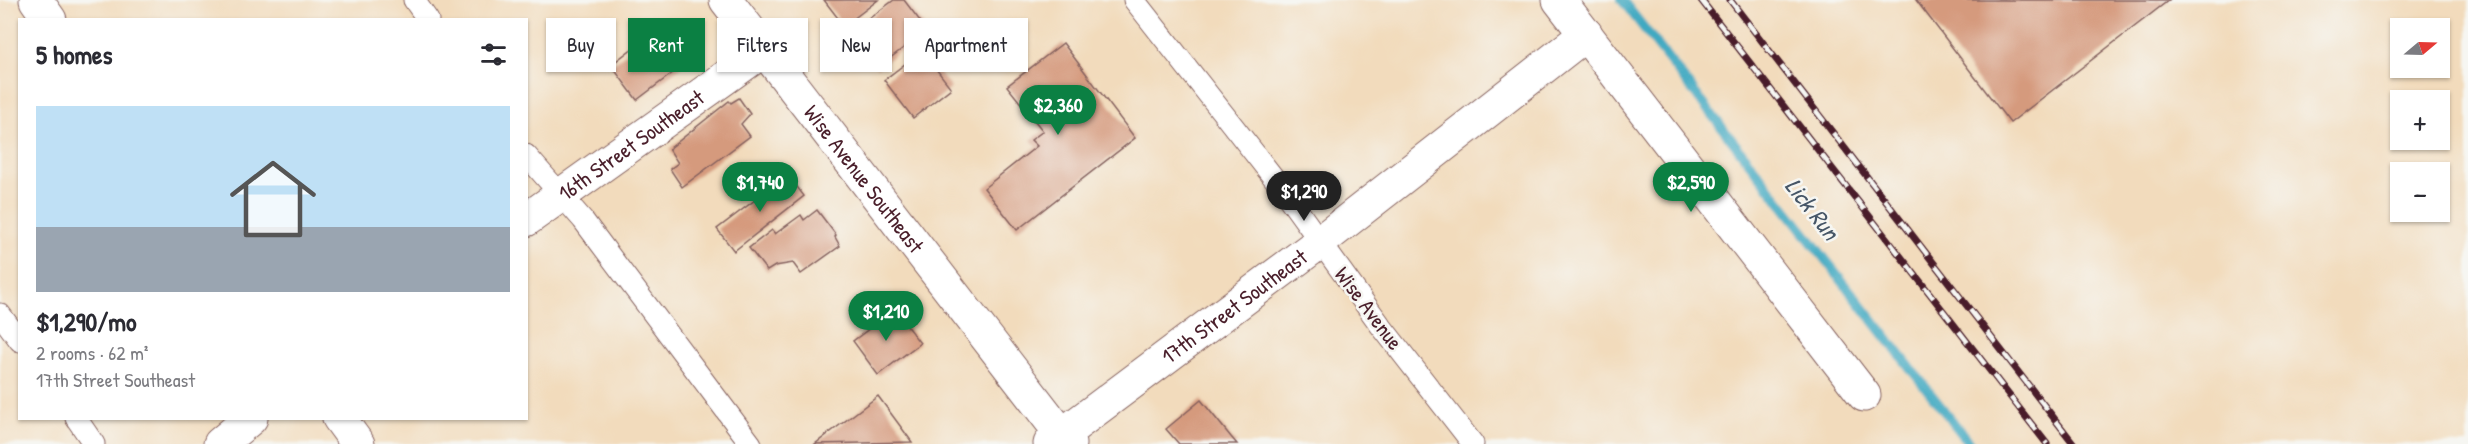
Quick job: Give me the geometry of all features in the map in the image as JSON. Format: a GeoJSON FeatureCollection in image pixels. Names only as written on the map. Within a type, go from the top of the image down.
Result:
{"type":"FeatureCollection","features":[{"type":"Feature","properties":{"kind":"street"},"geometry":{"type":"LineString","coordinates":[[36,0],[49,18]]}},
{"type":"Feature","properties":{"kind":"street","name":"Wise Avenue Southeast"},"geometry":{"type":"LineString","coordinates":[[726,0],[740,18]]}},
{"type":"Feature","properties":{"kind":"street"},"geometry":{"type":"LineString","coordinates":[[1560,0],[1864,395]]}},
{"type":"Feature","properties":{"kind":"street","name":"17th Street Southeast"},"geometry":{"type":"LineString","coordinates":[[1060,441],[1586,34]]}},
{"type":"Feature","properties":{"kind":"street","name":"16th Street Southeast"},"geometry":{"type":"LineString","coordinates":[[528,219],[733,72]]}},
{"type":"Feature","properties":{"kind":"street","name":"Wise Avenue Southeast"},"geometry":{"type":"LineString","coordinates":[[781,72],[1060,441]]}},
{"type":"Feature","properties":{"kind":"street"},"geometry":{"type":"LineString","coordinates":[[220,444],[249,420]]}},
{"type":"Feature","properties":{"kind":"street"},"geometry":{"type":"LineString","coordinates":[[340,420],[358,444]]}},
{"type":"Feature","properties":{"kind":"lane"},"geometry":{"type":"LineString","coordinates":[[414,0],[427,18]]}},
{"type":"Feature","properties":{"kind":"lane","name":"Wise Avenue"},"geometry":{"type":"LineString","coordinates":[[1134,0],[1473,444]]}},
{"type":"Feature","properties":{"kind":"lane"},"geometry":{"type":"LineString","coordinates":[[528,157],[583,220],[751,444]]}},
{"type":"Feature","properties":{"kind":"lane"},"geometry":{"type":"LineString","coordinates":[[0,314],[18,337]]}},
{"type":"Feature","properties":{"kind":"lane"},"geometry":{"type":"LineString","coordinates":[[77,420],[94,444]]}},
{"type":"Feature","properties":{"kind":"building"},"geometry":{"type":"Polygon","coordinates":[[[824,0],[878,0],[854,18],[838,18],[824,0]]]}},
{"type":"Feature","properties":{"kind":"building"},"geometry":{"type":"Polygon","coordinates":[[[894,0],[904,0],[918,18],[904,18],[904,47],[892,57],[892,18],[870,18],[894,0]]]}},
{"type":"Feature","properties":{"kind":"building"},"geometry":{"type":"Polygon","coordinates":[[[1916,0],[2169,0],[2010,123],[1916,0]]]}},
{"type":"Feature","properties":{"kind":"building"},"geometry":{"type":"Polygon","coordinates":[[[1063,43],[1135,138],[1017,230],[984,188],[1037,146],[1031,140],[1043,131],[1007,86],[1063,43]]]}},
{"type":"Feature","properties":{"kind":"building"},"geometry":{"type":"Polygon","coordinates":[[[628,52],[628,72],[674,72],[637,100],[616,72],[616,61],[628,52]]]}},
{"type":"Feature","properties":{"kind":"building"},"geometry":{"type":"Polygon","coordinates":[[[904,65],[904,72],[938,72],[951,88],[913,118],[884,80],[904,65]]]}},
{"type":"Feature","properties":{"kind":"building"},"geometry":{"type":"Polygon","coordinates":[[[739,98],[750,114],[741,124],[750,136],[682,187],[670,169],[678,163],[669,149],[729,101],[731,103],[739,98]]]}},
{"type":"Feature","properties":{"kind":"building"},"geometry":{"type":"Polygon","coordinates":[[[788,175],[804,196],[734,251],[717,229],[788,175]]]}},
{"type":"Feature","properties":{"kind":"building"},"geometry":{"type":"Polygon","coordinates":[[[817,210],[836,235],[840,246],[801,274],[793,263],[775,266],[767,271],[749,248],[772,230],[775,234],[801,215],[804,220],[817,210]]]}},
{"type":"Feature","properties":{"kind":"building"},"geometry":{"type":"Polygon","coordinates":[[[894,310],[920,343],[878,375],[853,341],[894,310]]]}},
{"type":"Feature","properties":{"kind":"building"},"geometry":{"type":"Polygon","coordinates":[[[878,396],[912,442],[815,444],[878,396]]]}},
{"type":"Feature","properties":{"kind":"building"},"geometry":{"type":"Polygon","coordinates":[[[1201,400],[1237,444],[1179,444],[1166,429],[1201,400]]]}},
{"type":"Feature","properties":{"kind":"waterway","name":"Lick Run"},"geometry":{"type":"LineString","coordinates":[[1622,0],[1970,444]]}},
{"type":"Feature","properties":{"kind":"railway"},"geometry":{"type":"LineString","coordinates":[[1701,0],[2047,444]]}},
{"type":"Feature","properties":{"kind":"railway"},"geometry":{"type":"LineString","coordinates":[[1730,0],[2074,444]]}}]}
